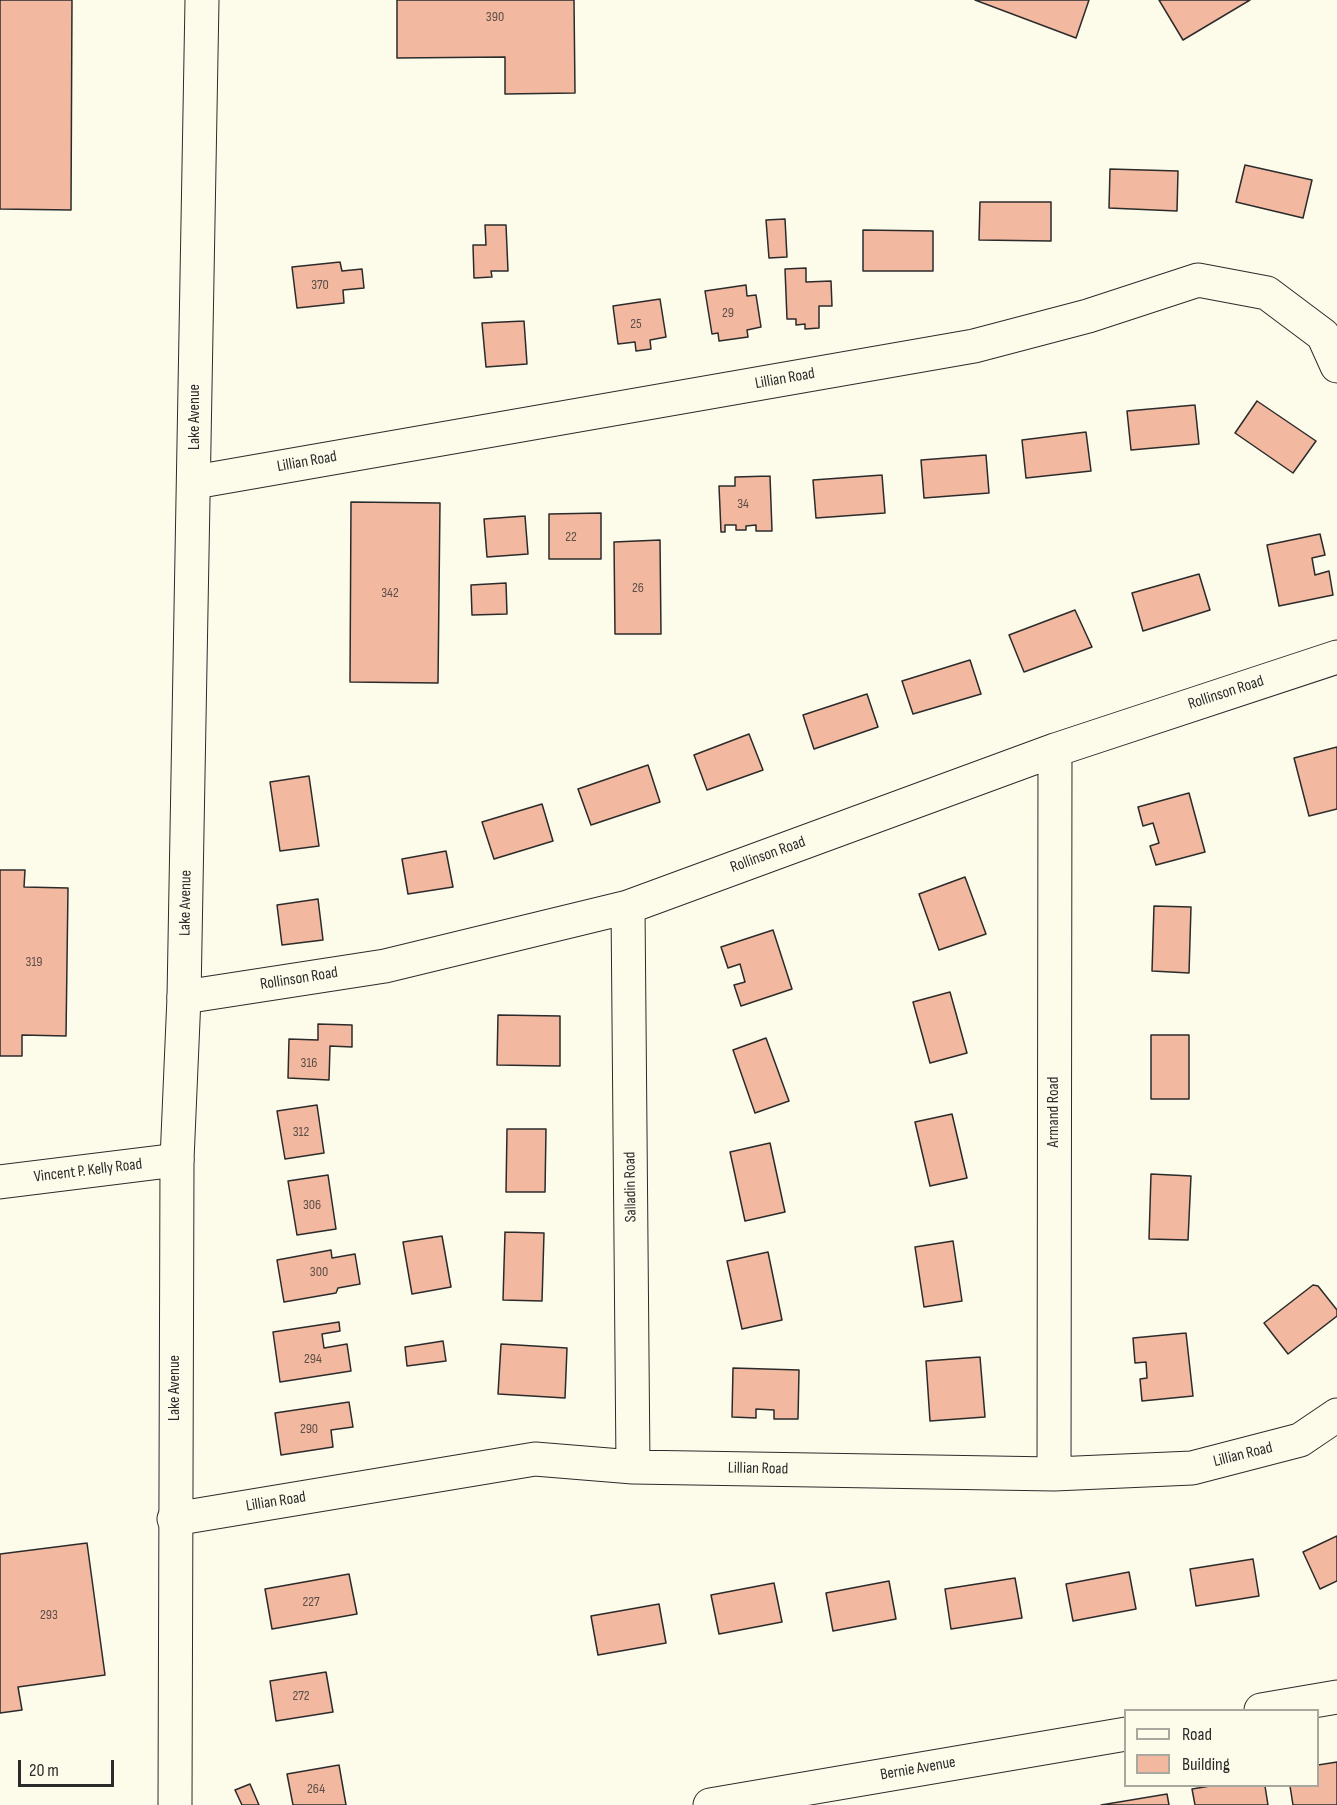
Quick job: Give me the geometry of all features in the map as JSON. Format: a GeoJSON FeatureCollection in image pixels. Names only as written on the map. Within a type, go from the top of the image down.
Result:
{"type":"FeatureCollection","features":[{"type":"Feature","properties":{"kind":"street","name":"Lake Avenue"},"geometry":{"type":"LineString","coordinates":[[175,1805],[174,1519],[177,1160],[184,996],[202,0]]}},
{"type":"Feature","properties":{"kind":"street","name":"Lillian Road"},"geometry":{"type":"LineString","coordinates":[[195,482],[974,346],[1088,316],[1198,280],[1266,293],[1323,335],[1337,366]]}},
{"type":"Feature","properties":{"kind":"street","name":"Rollinson Road"},"geometry":{"type":"LineString","coordinates":[[184,996],[385,966],[628,907],[1055,750],[1337,657]]}},
{"type":"Feature","properties":{"kind":"street","name":"Armand Road"},"geometry":{"type":"LineString","coordinates":[[1054,1474],[1055,750]]}},
{"type":"Feature","properties":{"kind":"street","name":"Salladin Road"},"geometry":{"type":"LineString","coordinates":[[628,907],[633,1467]]}},
{"type":"Feature","properties":{"kind":"street","name":"Vincent P. Kelly Road"},"geometry":{"type":"LineString","coordinates":[[0,1182],[177,1160]]}},
{"type":"Feature","properties":{"kind":"street","name":"Lillian Road"},"geometry":{"type":"LineString","coordinates":[[174,1519],[535,1459],[633,1467],[1054,1474],[1191,1468],[1300,1440],[1337,1415]]}},
{"type":"Feature","properties":{"kind":"street"},"geometry":{"type":"LineString","coordinates":[[1267,1709],[1337,1698]]}},
{"type":"Feature","properties":{"kind":"street","name":"Bernie Avenue"},"geometry":{"type":"LineString","coordinates":[[710,1805],[1124,1734]]}},
{"type":"Feature","properties":{"kind":"building"},"geometry":{"type":"Polygon","coordinates":[[[0,0],[72,0],[71,210],[0,209],[0,0]]]}},
{"type":"Feature","properties":{"kind":"building"},"geometry":{"type":"Polygon","coordinates":[[[397,0],[574,0],[575,93],[505,94],[505,57],[397,58],[397,0]]]}},
{"type":"Feature","properties":{"kind":"building"},"geometry":{"type":"Polygon","coordinates":[[[975,0],[1089,0],[1076,38],[975,0]]]}},
{"type":"Feature","properties":{"kind":"building"},"geometry":{"type":"Polygon","coordinates":[[[1159,0],[1250,0],[1183,40],[1159,0]]]}},
{"type":"Feature","properties":{"kind":"building"},"geometry":{"type":"Polygon","coordinates":[[[1245,165],[1312,180],[1303,218],[1236,202],[1245,165]]]}},
{"type":"Feature","properties":{"kind":"building"},"geometry":{"type":"Polygon","coordinates":[[[1110,169],[1178,171],[1177,211],[1109,208],[1110,169]]]}},
{"type":"Feature","properties":{"kind":"building"},"geometry":{"type":"Polygon","coordinates":[[[980,202],[1051,202],[1051,241],[979,240],[980,202]]]}},
{"type":"Feature","properties":{"kind":"building"},"geometry":{"type":"Polygon","coordinates":[[[785,219],[787,257],[769,258],[766,220],[785,219]]]}},
{"type":"Feature","properties":{"kind":"building"},"geometry":{"type":"Polygon","coordinates":[[[485,225],[506,225],[508,271],[491,271],[492,277],[474,278],[473,245],[486,245],[485,225]]]}},
{"type":"Feature","properties":{"kind":"building"},"geometry":{"type":"Polygon","coordinates":[[[863,230],[933,231],[933,271],[863,271],[863,230]]]}},
{"type":"Feature","properties":{"kind":"building"},"geometry":{"type":"Polygon","coordinates":[[[340,262],[342,271],[362,269],[364,288],[343,290],[344,303],[297,308],[292,267],[340,262]]]}},
{"type":"Feature","properties":{"kind":"building"},"geometry":{"type":"Polygon","coordinates":[[[806,268],[806,282],[831,281],[832,306],[819,306],[819,328],[805,329],[805,324],[796,325],[796,319],[787,319],[785,269],[806,268]]]}},
{"type":"Feature","properties":{"kind":"building"},"geometry":{"type":"Polygon","coordinates":[[[746,285],[747,296],[756,295],[761,327],[747,330],[748,337],[719,341],[718,333],[712,334],[705,291],[746,285]]]}},
{"type":"Feature","properties":{"kind":"building"},"geometry":{"type":"Polygon","coordinates":[[[660,299],[666,337],[650,340],[651,349],[636,351],[635,342],[618,344],[613,306],[660,299]]]}},
{"type":"Feature","properties":{"kind":"building"},"geometry":{"type":"Polygon","coordinates":[[[524,321],[527,364],[486,367],[482,323],[524,321]]]}},
{"type":"Feature","properties":{"kind":"building"},"geometry":{"type":"Polygon","coordinates":[[[1257,401],[1316,441],[1293,473],[1235,433],[1257,401]]]}},
{"type":"Feature","properties":{"kind":"building"},"geometry":{"type":"Polygon","coordinates":[[[1195,405],[1199,444],[1131,450],[1127,411],[1195,405]]]}},
{"type":"Feature","properties":{"kind":"building"},"geometry":{"type":"Polygon","coordinates":[[[1086,432],[1091,471],[1026,478],[1022,440],[1086,432]]]}},
{"type":"Feature","properties":{"kind":"building"},"geometry":{"type":"Polygon","coordinates":[[[986,455],[989,493],[924,498],[921,460],[986,455]]]}},
{"type":"Feature","properties":{"kind":"building"},"geometry":{"type":"Polygon","coordinates":[[[882,475],[885,513],[816,518],[813,480],[882,475]]]}},
{"type":"Feature","properties":{"kind":"building"},"geometry":{"type":"Polygon","coordinates":[[[770,476],[772,531],[756,531],[756,525],[746,526],[746,530],[736,530],[736,525],[725,525],[725,532],[721,532],[719,486],[735,486],[735,477],[770,476]]]}},
{"type":"Feature","properties":{"kind":"building"},"geometry":{"type":"Polygon","coordinates":[[[351,502],[440,503],[438,683],[350,682],[351,502]]]}},
{"type":"Feature","properties":{"kind":"building"},"geometry":{"type":"Polygon","coordinates":[[[601,513],[601,559],[549,559],[549,514],[601,513]]]}},
{"type":"Feature","properties":{"kind":"building"},"geometry":{"type":"Polygon","coordinates":[[[525,516],[528,554],[487,557],[484,519],[525,516]]]}},
{"type":"Feature","properties":{"kind":"building"},"geometry":{"type":"Polygon","coordinates":[[[1320,534],[1325,555],[1312,558],[1315,575],[1329,571],[1333,595],[1279,606],[1267,545],[1320,534]]]}},
{"type":"Feature","properties":{"kind":"building"},"geometry":{"type":"Polygon","coordinates":[[[660,540],[661,634],[615,634],[614,542],[660,540]]]}},
{"type":"Feature","properties":{"kind":"building"},"geometry":{"type":"Polygon","coordinates":[[[1199,574],[1210,610],[1143,631],[1132,593],[1199,574]]]}},
{"type":"Feature","properties":{"kind":"building"},"geometry":{"type":"Polygon","coordinates":[[[506,583],[507,614],[472,615],[471,585],[506,583]]]}},
{"type":"Feature","properties":{"kind":"building"},"geometry":{"type":"Polygon","coordinates":[[[1075,610],[1092,647],[1024,672],[1009,635],[1075,610]]]}},
{"type":"Feature","properties":{"kind":"building"},"geometry":{"type":"Polygon","coordinates":[[[970,660],[981,694],[913,714],[902,681],[970,660]]]}},
{"type":"Feature","properties":{"kind":"building"},"geometry":{"type":"Polygon","coordinates":[[[867,694],[878,727],[814,749],[803,715],[867,694]]]}},
{"type":"Feature","properties":{"kind":"building"},"geometry":{"type":"Polygon","coordinates":[[[749,734],[763,770],[707,790],[694,755],[749,734]]]}},
{"type":"Feature","properties":{"kind":"building"},"geometry":{"type":"Polygon","coordinates":[[[1337,747],[1337,809],[1309,816],[1294,758],[1337,747]]]}},
{"type":"Feature","properties":{"kind":"building"},"geometry":{"type":"Polygon","coordinates":[[[648,765],[660,802],[591,825],[578,789],[648,765]]]}},
{"type":"Feature","properties":{"kind":"building"},"geometry":{"type":"Polygon","coordinates":[[[309,776],[319,846],[280,851],[270,782],[309,776]]]}},
{"type":"Feature","properties":{"kind":"building"},"geometry":{"type":"Polygon","coordinates":[[[1189,793],[1205,852],[1156,865],[1150,846],[1159,843],[1153,823],[1143,826],[1138,807],[1189,793]]]}},
{"type":"Feature","properties":{"kind":"building"},"geometry":{"type":"Polygon","coordinates":[[[542,804],[553,841],[494,859],[482,822],[542,804]]]}},
{"type":"Feature","properties":{"kind":"building"},"geometry":{"type":"Polygon","coordinates":[[[446,851],[453,887],[408,894],[402,859],[446,851]]]}},
{"type":"Feature","properties":{"kind":"building"},"geometry":{"type":"Polygon","coordinates":[[[0,870],[25,870],[24,887],[68,888],[66,1036],[22,1035],[22,1056],[0,1056],[0,870]]]}},
{"type":"Feature","properties":{"kind":"building"},"geometry":{"type":"Polygon","coordinates":[[[965,877],[986,934],[939,950],[919,894],[965,877]]]}},
{"type":"Feature","properties":{"kind":"building"},"geometry":{"type":"Polygon","coordinates":[[[318,899],[323,940],[282,945],[277,905],[318,899]]]}},
{"type":"Feature","properties":{"kind":"building"},"geometry":{"type":"Polygon","coordinates":[[[1154,906],[1191,907],[1189,973],[1152,971],[1154,906]]]}},
{"type":"Feature","properties":{"kind":"building"},"geometry":{"type":"Polygon","coordinates":[[[773,930],[792,989],[741,1006],[734,985],[745,982],[740,964],[728,968],[721,947],[773,930]]]}},
{"type":"Feature","properties":{"kind":"building"},"geometry":{"type":"Polygon","coordinates":[[[950,992],[967,1053],[930,1063],[913,1002],[950,992]]]}},
{"type":"Feature","properties":{"kind":"building"},"geometry":{"type":"Polygon","coordinates":[[[498,1015],[560,1016],[560,1066],[497,1065],[498,1015]]]}},
{"type":"Feature","properties":{"kind":"building"},"geometry":{"type":"Polygon","coordinates":[[[318,1024],[352,1025],[352,1047],[330,1046],[329,1080],[288,1078],[289,1039],[318,1040],[318,1024]]]}},
{"type":"Feature","properties":{"kind":"building"},"geometry":{"type":"Polygon","coordinates":[[[1151,1035],[1189,1035],[1189,1099],[1151,1099],[1151,1035]]]}},
{"type":"Feature","properties":{"kind":"building"},"geometry":{"type":"Polygon","coordinates":[[[766,1038],[789,1101],[755,1113],[733,1050],[766,1038]]]}},
{"type":"Feature","properties":{"kind":"building"},"geometry":{"type":"Polygon","coordinates":[[[317,1105],[324,1153],[285,1159],[277,1111],[317,1105]]]}},
{"type":"Feature","properties":{"kind":"building"},"geometry":{"type":"Polygon","coordinates":[[[952,1114],[967,1178],[930,1186],[915,1122],[952,1114]]]}},
{"type":"Feature","properties":{"kind":"building"},"geometry":{"type":"Polygon","coordinates":[[[507,1129],[546,1129],[545,1192],[506,1192],[507,1129]]]}},
{"type":"Feature","properties":{"kind":"building"},"geometry":{"type":"Polygon","coordinates":[[[770,1143],[785,1212],[745,1221],[730,1152],[770,1143]]]}},
{"type":"Feature","properties":{"kind":"building"},"geometry":{"type":"Polygon","coordinates":[[[1151,1174],[1191,1176],[1188,1240],[1149,1239],[1151,1174]]]}},
{"type":"Feature","properties":{"kind":"building"},"geometry":{"type":"Polygon","coordinates":[[[328,1175],[336,1229],[297,1235],[288,1181],[328,1175]]]}},
{"type":"Feature","properties":{"kind":"building"},"geometry":{"type":"Polygon","coordinates":[[[505,1232],[544,1233],[542,1301],[503,1300],[505,1232]]]}},
{"type":"Feature","properties":{"kind":"building"},"geometry":{"type":"Polygon","coordinates":[[[442,1236],[451,1287],[412,1294],[403,1242],[442,1236]]]}},
{"type":"Feature","properties":{"kind":"building"},"geometry":{"type":"Polygon","coordinates":[[[953,1241],[962,1301],[924,1307],[915,1247],[953,1241]]]}},
{"type":"Feature","properties":{"kind":"building"},"geometry":{"type":"Polygon","coordinates":[[[331,1250],[332,1258],[355,1254],[360,1284],[338,1288],[336,1293],[284,1302],[277,1260],[331,1250]]]}},
{"type":"Feature","properties":{"kind":"building"},"geometry":{"type":"Polygon","coordinates":[[[768,1252],[782,1320],[742,1329],[727,1261],[768,1252]]]}},
{"type":"Feature","properties":{"kind":"building"},"geometry":{"type":"Polygon","coordinates":[[[1313,1285],[1318,1286],[1337,1310],[1337,1316],[1288,1354],[1264,1323],[1313,1285]]]}},
{"type":"Feature","properties":{"kind":"building"},"geometry":{"type":"Polygon","coordinates":[[[339,1322],[340,1331],[322,1334],[324,1348],[347,1344],[351,1371],[280,1382],[273,1332],[339,1322]]]}},
{"type":"Feature","properties":{"kind":"building"},"geometry":{"type":"Polygon","coordinates":[[[1186,1333],[1193,1396],[1142,1401],[1140,1379],[1147,1378],[1146,1362],[1135,1363],[1133,1338],[1186,1333]]]}},
{"type":"Feature","properties":{"kind":"building"},"geometry":{"type":"Polygon","coordinates":[[[443,1341],[446,1361],[407,1366],[405,1347],[443,1341]]]}},
{"type":"Feature","properties":{"kind":"building"},"geometry":{"type":"Polygon","coordinates":[[[501,1344],[567,1348],[565,1398],[498,1394],[501,1344]]]}},
{"type":"Feature","properties":{"kind":"building"},"geometry":{"type":"Polygon","coordinates":[[[980,1357],[985,1417],[930,1421],[926,1361],[980,1357]]]}},
{"type":"Feature","properties":{"kind":"building"},"geometry":{"type":"Polygon","coordinates":[[[733,1368],[799,1370],[798,1419],[774,1419],[774,1410],[756,1409],[756,1418],[732,1417],[733,1368]]]}},
{"type":"Feature","properties":{"kind":"building"},"geometry":{"type":"Polygon","coordinates":[[[349,1402],[353,1427],[331,1430],[333,1447],[281,1455],[275,1413],[349,1402]]]}},
{"type":"Feature","properties":{"kind":"building"},"geometry":{"type":"Polygon","coordinates":[[[1337,1536],[1337,1581],[1320,1589],[1303,1552],[1337,1536]]]}},
{"type":"Feature","properties":{"kind":"building"},"geometry":{"type":"Polygon","coordinates":[[[87,1543],[105,1675],[18,1687],[22,1710],[0,1713],[0,1554],[87,1543]]]}},
{"type":"Feature","properties":{"kind":"building"},"geometry":{"type":"Polygon","coordinates":[[[1253,1559],[1259,1596],[1196,1606],[1190,1569],[1253,1559]]]}},
{"type":"Feature","properties":{"kind":"building"},"geometry":{"type":"Polygon","coordinates":[[[1129,1572],[1136,1609],[1073,1621],[1066,1584],[1129,1572]]]}},
{"type":"Feature","properties":{"kind":"building"},"geometry":{"type":"Polygon","coordinates":[[[349,1574],[357,1614],[272,1629],[265,1589],[349,1574]]]}},
{"type":"Feature","properties":{"kind":"building"},"geometry":{"type":"Polygon","coordinates":[[[1015,1578],[1022,1618],[951,1629],[945,1589],[1015,1578]]]}},
{"type":"Feature","properties":{"kind":"building"},"geometry":{"type":"Polygon","coordinates":[[[889,1581],[896,1619],[833,1631],[826,1593],[889,1581]]]}},
{"type":"Feature","properties":{"kind":"building"},"geometry":{"type":"Polygon","coordinates":[[[774,1583],[782,1622],[719,1634],[711,1595],[774,1583]]]}},
{"type":"Feature","properties":{"kind":"building"},"geometry":{"type":"Polygon","coordinates":[[[659,1604],[666,1643],[598,1655],[591,1616],[659,1604]]]}},
{"type":"Feature","properties":{"kind":"building"},"geometry":{"type":"Polygon","coordinates":[[[326,1672],[333,1712],[276,1721],[270,1681],[326,1672]]]}},
{"type":"Feature","properties":{"kind":"building"},"geometry":{"type":"Polygon","coordinates":[[[1337,1762],[1337,1805],[1293,1805],[1290,1787],[1319,1787],[1319,1765],[1337,1762]]]}},
{"type":"Feature","properties":{"kind":"building"},"geometry":{"type":"Polygon","coordinates":[[[339,1765],[346,1805],[293,1805],[287,1774],[339,1765]]]}},
{"type":"Feature","properties":{"kind":"building"},"geometry":{"type":"Polygon","coordinates":[[[250,1784],[259,1805],[242,1805],[235,1790],[250,1784]]]}},
{"type":"Feature","properties":{"kind":"building"},"geometry":{"type":"Polygon","coordinates":[[[1265,1787],[1268,1805],[1195,1805],[1192,1789],[1265,1787]]]}},
{"type":"Feature","properties":{"kind":"building"},"geometry":{"type":"Polygon","coordinates":[[[1167,1794],[1169,1805],[1101,1805],[1167,1794]]]}}]}
